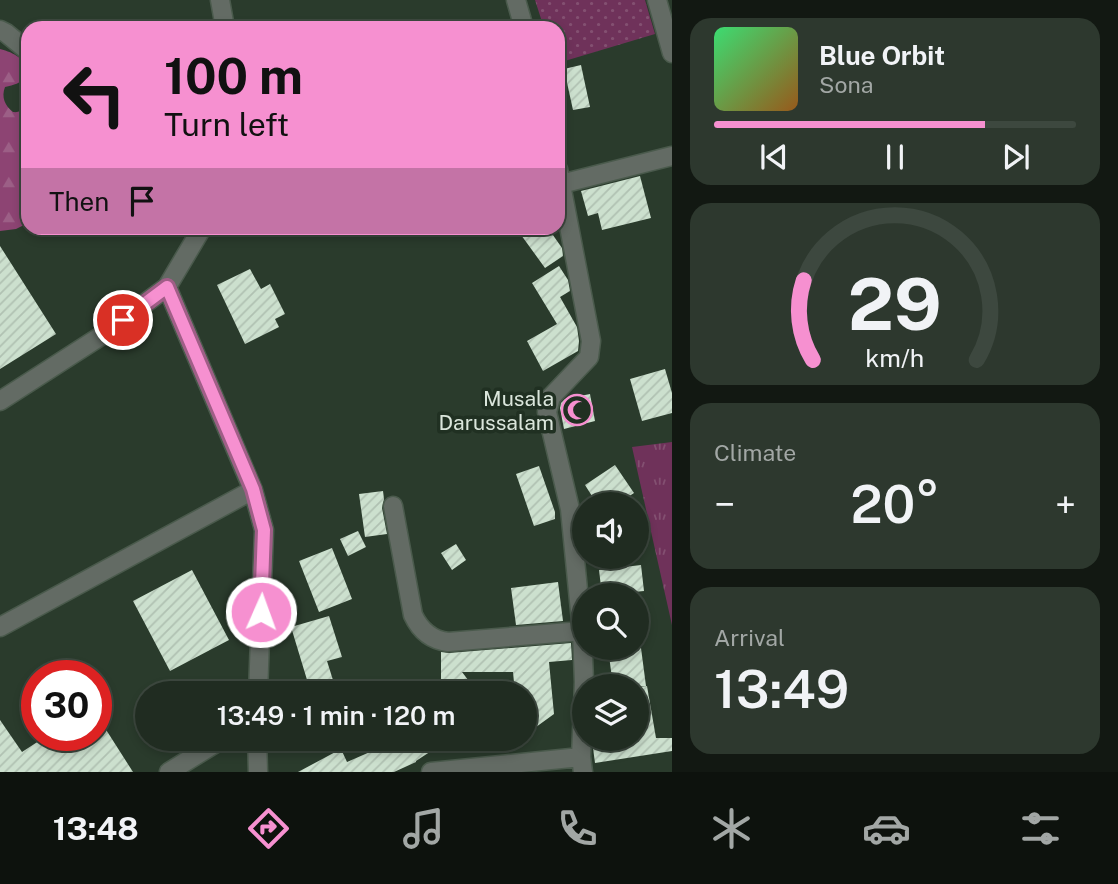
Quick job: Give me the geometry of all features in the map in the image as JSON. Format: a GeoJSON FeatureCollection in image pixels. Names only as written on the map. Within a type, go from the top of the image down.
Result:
{"type":"FeatureCollection","features":[{"type":"Feature","properties":{"kind":"street"},"geometry":{"type":"LineString","coordinates":[[220,0],[224,21]]}},
{"type":"Feature","properties":{"kind":"street"},"geometry":{"type":"LineString","coordinates":[[516,0],[522,21]]}},
{"type":"Feature","properties":{"kind":"street"},"geometry":{"type":"LineString","coordinates":[[657,0],[672,53]]}},
{"type":"Feature","properties":{"kind":"street"},"geometry":{"type":"LineString","coordinates":[[0,30],[21,45]]}},
{"type":"Feature","properties":{"kind":"street"},"geometry":{"type":"LineString","coordinates":[[565,175],[672,156]]}},
{"type":"Feature","properties":{"kind":"street"},"geometry":{"type":"LineString","coordinates":[[565,202],[592,341],[589,357],[551,397],[547,412],[570,509],[577,583]]}},
{"type":"Feature","properties":{"kind":"street"},"geometry":{"type":"LineString","coordinates":[[0,401],[102,336],[167,287],[198,235]]}},
{"type":"Feature","properties":{"kind":"street"},"geometry":{"type":"LineString","coordinates":[[167,287],[253,489],[264,530],[258,681]]}},
{"type":"Feature","properties":{"kind":"street"},"geometry":{"type":"LineString","coordinates":[[0,626],[253,489]]}},
{"type":"Feature","properties":{"kind":"street"},"geometry":{"type":"LineString","coordinates":[[393,506],[413,615],[417,624],[429,635],[448,642],[572,632]]}},
{"type":"Feature","properties":{"kind":"street"},"geometry":{"type":"LineString","coordinates":[[431,772],[582,764],[583,660]]}},
{"type":"Feature","properties":{"kind":"street"},"geometry":{"type":"LineString","coordinates":[[169,772],[203,751]]}},
{"type":"Feature","properties":{"kind":"street"},"geometry":{"type":"LineString","coordinates":[[257,751],[258,772]]}},
{"type":"Feature","properties":{"kind":"green space"},"geometry":{"type":"Polygon","coordinates":[[[535,0],[645,0],[655,34],[565,61],[565,21],[542,21],[535,0]]]}},
{"type":"Feature","properties":{"kind":"green space"},"geometry":{"type":"Polygon","coordinates":[[[0,49],[21,60],[21,81],[5,87],[3,94],[6,104],[13,112],[21,110],[21,226],[0,231],[0,49]]]}},
{"type":"Feature","properties":{"kind":"green space"},"geometry":{"type":"Polygon","coordinates":[[[672,442],[672,625],[649,523],[649,492],[642,492],[632,447],[672,442]]]}},
{"type":"Feature","properties":{"kind":"building"},"geometry":{"type":"Polygon","coordinates":[[[581,65],[590,107],[573,110],[565,69],[581,65]]]}},
{"type":"Feature","properties":{"kind":"building"},"geometry":{"type":"Polygon","coordinates":[[[640,176],[651,218],[602,230],[598,213],[588,216],[581,191],[640,176]]]}},
{"type":"Feature","properties":{"kind":"building"},"geometry":{"type":"Polygon","coordinates":[[[521,235],[553,235],[562,248],[563,256],[545,268],[521,235]]]}},
{"type":"Feature","properties":{"kind":"building"},"geometry":{"type":"Polygon","coordinates":[[[0,246],[56,334],[0,369],[0,246]]]}},
{"type":"Feature","properties":{"kind":"building"},"geometry":{"type":"Polygon","coordinates":[[[559,266],[568,280],[570,291],[560,297],[577,327],[578,351],[543,371],[527,341],[557,324],[532,283],[559,266]]]}},
{"type":"Feature","properties":{"kind":"building"},"geometry":{"type":"Polygon","coordinates":[[[250,269],[261,289],[270,284],[285,314],[275,319],[279,327],[245,344],[217,285],[250,269]]]}},
{"type":"Feature","properties":{"kind":"building"},"geometry":{"type":"Polygon","coordinates":[[[665,369],[672,393],[672,413],[642,421],[630,379],[665,369]]]}},
{"type":"Feature","properties":{"kind":"building","name":"Musala Darussalam"},"geometry":{"type":"Polygon","coordinates":[[[590,394],[595,421],[564,429],[561,403],[565,399],[590,394]]]}},
{"type":"Feature","properties":{"kind":"building"},"geometry":{"type":"Polygon","coordinates":[[[615,465],[633,492],[589,492],[585,485],[615,465]]]}},
{"type":"Feature","properties":{"kind":"building"},"geometry":{"type":"Polygon","coordinates":[[[539,466],[555,519],[534,526],[516,474],[539,466]]]}},
{"type":"Feature","properties":{"kind":"building"},"geometry":{"type":"Polygon","coordinates":[[[383,491],[382,508],[387,534],[365,537],[359,494],[383,491]]]}},
{"type":"Feature","properties":{"kind":"building"},"geometry":{"type":"Polygon","coordinates":[[[358,531],[366,547],[348,556],[340,539],[358,531]]]}},
{"type":"Feature","properties":{"kind":"building"},"geometry":{"type":"Polygon","coordinates":[[[456,544],[466,560],[452,570],[441,553],[456,544]]]}},
{"type":"Feature","properties":{"kind":"building"},"geometry":{"type":"Polygon","coordinates":[[[332,548],[352,599],[319,612],[299,561],[332,548]]]}},
{"type":"Feature","properties":{"kind":"building"},"geometry":{"type":"Polygon","coordinates":[[[641,569],[643,583],[601,583],[599,570],[641,569]]]}},
{"type":"Feature","properties":{"kind":"building"},"geometry":{"type":"Polygon","coordinates":[[[192,570],[229,640],[170,671],[133,601],[192,570]]]}},
{"type":"Feature","properties":{"kind":"building"},"geometry":{"type":"Polygon","coordinates":[[[558,582],[563,621],[516,625],[511,588],[558,582]]]}},
{"type":"Feature","properties":{"kind":"building"},"geometry":{"type":"Polygon","coordinates":[[[329,616],[342,657],[327,661],[333,681],[307,681],[291,627],[329,616]]]}},
{"type":"Feature","properties":{"kind":"building"},"geometry":{"type":"Polygon","coordinates":[[[571,643],[572,660],[549,662],[554,714],[537,726],[537,681],[514,681],[513,672],[462,672],[469,681],[441,681],[441,652],[571,643]]]}},
{"type":"Feature","properties":{"kind":"building"},"geometry":{"type":"Polygon","coordinates":[[[610,660],[643,660],[644,674],[611,674],[610,660]]]}},
{"type":"Feature","properties":{"kind":"building"},"geometry":{"type":"Polygon","coordinates":[[[649,698],[656,738],[672,738],[672,751],[595,763],[593,751],[649,751],[649,698]]]}},
{"type":"Feature","properties":{"kind":"building"},"geometry":{"type":"Polygon","coordinates":[[[0,720],[22,752],[112,751],[112,739],[133,772],[0,772],[0,720]]]}},
{"type":"Feature","properties":{"kind":"building"},"geometry":{"type":"Polygon","coordinates":[[[337,751],[342,751],[347,762],[372,751],[431,751],[416,762],[394,772],[298,772],[337,751]]]}},
{"type":"Feature","properties":{"kind":"place","name":"Musala Darussalam"},"geometry":{"type":"Point","coordinates":[577,410]}},
{"type":"Feature","properties":{"kind":"route"},"geometry":{"type":"LineString","coordinates":[[123,320],[167,287],[253,489],[264,530],[261,612]]}}]}
